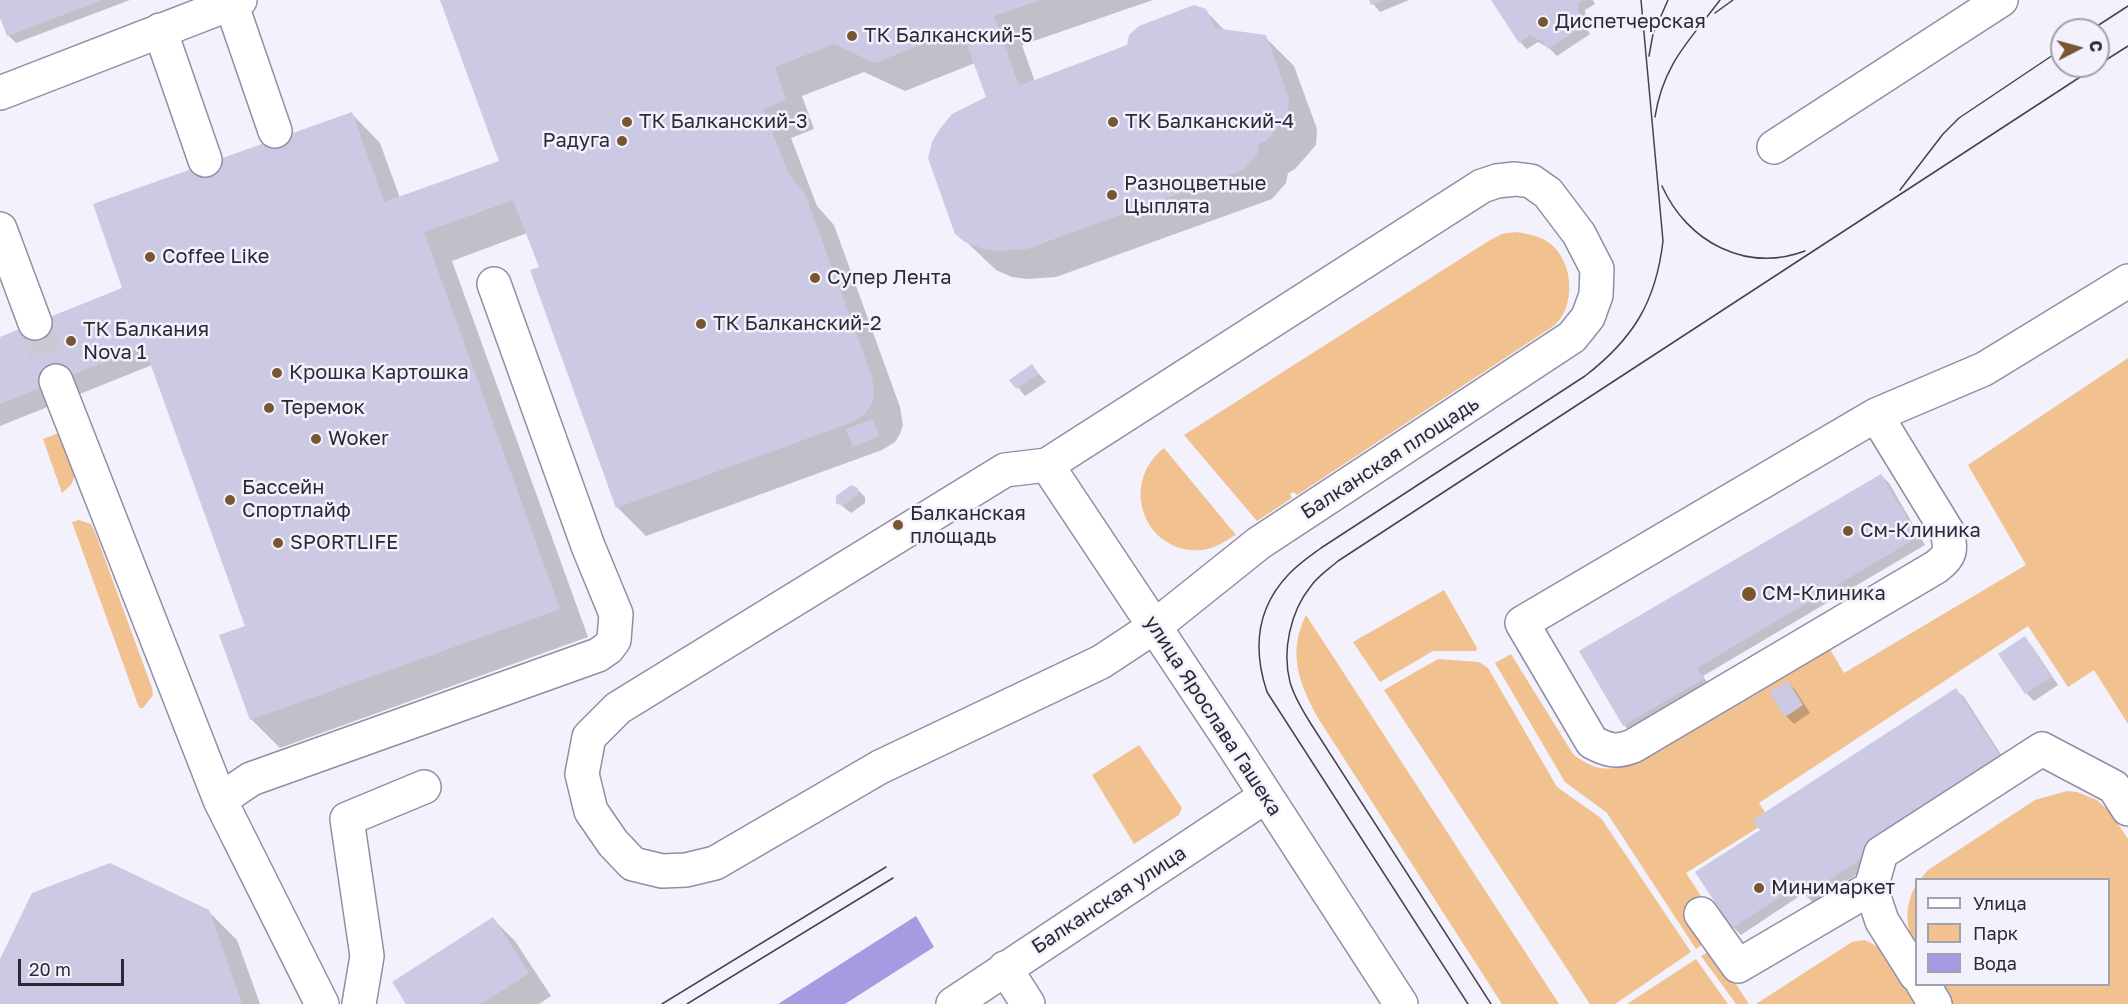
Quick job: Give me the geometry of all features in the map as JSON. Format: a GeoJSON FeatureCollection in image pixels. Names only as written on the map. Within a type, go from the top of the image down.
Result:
{"type":"FeatureCollection","features":[{"type":"Feature","properties":{"kind":"street"},"geometry":{"type":"LineString","coordinates":[[1773,147],[2001,0]]}},
{"type":"Feature","properties":{"kind":"street"},"geometry":{"type":"LineString","coordinates":[[0,93],[236,2],[275,131]]}},
{"type":"Feature","properties":{"kind":"street"},"geometry":{"type":"LineString","coordinates":[[160,30],[205,160]]}},
{"type":"Feature","properties":{"kind":"street","name":"Балканская площадь"},"geometry":{"type":"LineString","coordinates":[[1515,179],[1531,182],[1548,193],[1579,234],[1597,269],[1596,295],[1588,317],[1572,337],[1259,543],[1154,627],[1101,662],[880,767],[715,863],[686,870],[662,871],[633,864],[613,843],[591,811],[582,774],[589,737],[618,708],[1005,470],[1047,465],[1482,186],[1515,179]]}},
{"type":"Feature","properties":{"kind":"street"},"geometry":{"type":"LineString","coordinates":[[0,229],[35,323]]}},
{"type":"Feature","properties":{"kind":"street"},"geometry":{"type":"LineString","coordinates":[[1876,415],[1947,531],[1950,547],[1947,558],[1936,567],[1633,746],[1621,751],[1607,750],[1592,742],[1522,623],[1876,415],[1984,369],[2128,281]]}},
{"type":"Feature","properties":{"kind":"street"},"geometry":{"type":"LineString","coordinates":[[220,800],[250,779],[598,655],[614,640],[616,614],[588,546],[494,284]]}},
{"type":"Feature","properties":{"kind":"street"},"geometry":{"type":"LineString","coordinates":[[56,381],[220,800],[322,1004]]}},
{"type":"Feature","properties":{"kind":"street","name":"улица Ярослава Гашека"},"geometry":{"type":"LineString","coordinates":[[1047,465],[1401,1004]]}},
{"type":"Feature","properties":{"kind":"street"},"geometry":{"type":"LineString","coordinates":[[1915,972],[1882,921],[1871,888],[1881,853],[2042,749],[2114,787],[2128,809]]}},
{"type":"Feature","properties":{"kind":"street"},"geometry":{"type":"LineString","coordinates":[[359,1004],[366,956],[347,819],[424,787]]}},
{"type":"Feature","properties":{"kind":"street","name":"Балканская улица"},"geometry":{"type":"LineString","coordinates":[[953,1004],[1266,796]]}},
{"type":"Feature","properties":{"kind":"street"},"geometry":{"type":"LineString","coordinates":[[1701,914],[1738,966],[1871,888]]}},
{"type":"Feature","properties":{"kind":"street"},"geometry":{"type":"LineString","coordinates":[[1005,968],[1028,1004]]}},
{"type":"Feature","properties":{"kind":"street"},"geometry":{"type":"LineString","coordinates":[[1924,986],[1935,1004]]}},
{"type":"Feature","properties":{"kind":"green space"},"geometry":{"type":"Polygon","coordinates":[[[1515,232],[1543,239],[1553,246],[1566,267],[1569,279],[1567,304],[1555,325],[1297,495],[1294,492],[1290,494],[1292,498],[1257,521],[1184,435],[1490,240],[1502,234],[1515,232]]]}},
{"type":"Feature","properties":{"kind":"green space"},"geometry":{"type":"Polygon","coordinates":[[[2128,358],[2128,724],[2094,670],[2068,687],[2028,626],[1759,803],[1770,820],[1686,873],[1707,905],[1708,941],[1696,949],[1607,813],[1565,782],[1495,663],[1511,654],[1573,754],[1595,767],[1609,769],[1634,763],[1828,646],[1844,673],[2026,565],[1968,465],[2128,358]]]}},
{"type":"Feature","properties":{"kind":"green space"},"geometry":{"type":"Polygon","coordinates":[[[59,433],[75,475],[71,485],[62,493],[43,439],[59,433]]]}},
{"type":"Feature","properties":{"kind":"green space"},"geometry":{"type":"Polygon","coordinates":[[[1164,448],[1236,535],[1206,549],[1182,549],[1166,541],[1153,529],[1144,514],[1141,497],[1143,480],[1150,463],[1164,448]]]}},
{"type":"Feature","properties":{"kind":"green space"},"geometry":{"type":"Polygon","coordinates":[[[79,520],[91,524],[95,532],[152,688],[153,695],[143,708],[138,705],[72,522],[79,520]]]}},
{"type":"Feature","properties":{"kind":"green space"},"geometry":{"type":"Polygon","coordinates":[[[1444,590],[1477,648],[1476,651],[1433,651],[1380,682],[1353,642],[1444,590]]]}},
{"type":"Feature","properties":{"kind":"green space"},"geometry":{"type":"Polygon","coordinates":[[[1306,615],[1559,1004],[1502,1004],[1311,705],[1301,680],[1296,655],[1300,629],[1306,615]]]}},
{"type":"Feature","properties":{"kind":"green space"},"geometry":{"type":"Polygon","coordinates":[[[1438,659],[1479,662],[1488,668],[1557,787],[1601,818],[1691,952],[1615,1004],[1590,1004],[1384,690],[1438,659]]]}},
{"type":"Feature","properties":{"kind":"green space"},"geometry":{"type":"Polygon","coordinates":[[[1139,745],[1182,808],[1179,815],[1134,844],[1092,775],[1139,745]]]}},
{"type":"Feature","properties":{"kind":"green space"},"geometry":{"type":"Polygon","coordinates":[[[2067,791],[2077,792],[2097,800],[2109,811],[2128,839],[2128,1004],[1953,1004],[1941,986],[2110,986],[2110,878],[1922,878],[1928,870],[2035,800],[2067,791]]]}},
{"type":"Feature","properties":{"kind":"green space"},"geometry":{"type":"Polygon","coordinates":[[[1915,887],[1915,945],[1907,916],[1915,887]]]}},
{"type":"Feature","properties":{"kind":"green space"},"geometry":{"type":"Polygon","coordinates":[[[1865,940],[1882,949],[1917,1004],[1756,1004],[1852,942],[1865,940]]]}},
{"type":"Feature","properties":{"kind":"green space"},"geometry":{"type":"Polygon","coordinates":[[[1713,949],[1749,1004],[1736,1004],[1701,956],[1713,949]]]}},
{"type":"Feature","properties":{"kind":"green space"},"geometry":{"type":"Polygon","coordinates":[[[1696,959],[1728,1004],[1627,1004],[1696,959]]]}},
{"type":"Feature","properties":{"kind":"water"},"geometry":{"type":"Polygon","coordinates":[[[916,916],[934,947],[845,1004],[778,1004],[916,916]]]}},
{"type":"Feature","properties":{"kind":"building"},"geometry":{"type":"Polygon","coordinates":[[[0,0],[102,0],[7,36],[0,18],[0,0]]]}},
{"type":"Feature","properties":{"kind":"building"},"geometry":{"type":"Polygon","coordinates":[[[440,0],[1040,0],[994,16],[1019,86],[1127,45],[1129,35],[1139,26],[1194,5],[1206,9],[1215,28],[1266,35],[1289,99],[1287,115],[1266,141],[1259,144],[1257,154],[1243,170],[1027,249],[997,251],[965,242],[955,234],[928,158],[932,142],[952,114],[986,97],[961,28],[875,63],[834,44],[775,67],[786,100],[763,109],[789,175],[805,194],[872,377],[874,395],[871,405],[866,413],[853,422],[616,508],[530,270],[539,267],[513,200],[424,232],[560,609],[250,720],[219,635],[245,626],[144,346],[0,404],[0,337],[122,288],[93,204],[352,112],[384,202],[499,161],[440,0]]]}},
{"type":"Feature","properties":{"kind":"building"},"geometry":{"type":"Polygon","coordinates":[[[1369,0],[1384,0],[1371,5],[1369,0]]]}},
{"type":"Feature","properties":{"kind":"building","name":"Диспетчерская"},"geometry":{"type":"Polygon","coordinates":[[[1491,0],[1583,0],[1578,3],[1579,18],[1584,25],[1548,49],[1543,42],[1530,35],[1519,43],[1491,0]]]}},
{"type":"Feature","properties":{"kind":"building"},"geometry":{"type":"Polygon","coordinates":[[[1032,364],[1039,374],[1016,389],[1009,380],[1032,364]]]}},
{"type":"Feature","properties":{"kind":"building"},"geometry":{"type":"Polygon","coordinates":[[[873,419],[879,436],[853,447],[846,429],[873,419]]]}},
{"type":"Feature","properties":{"kind":"building","name":"СМ-Клиника"},"geometry":{"type":"Polygon","coordinates":[[[1881,474],[1918,537],[1697,668],[1703,679],[1623,726],[1579,651],[1881,474]]]}},
{"type":"Feature","properties":{"kind":"building"},"geometry":{"type":"Polygon","coordinates":[[[851,485],[858,488],[858,495],[842,506],[836,503],[836,496],[851,485]]]}},
{"type":"Feature","properties":{"kind":"building"},"geometry":{"type":"Polygon","coordinates":[[[2025,636],[2051,677],[2025,694],[1998,654],[2025,636]]]}},
{"type":"Feature","properties":{"kind":"building"},"geometry":{"type":"Polygon","coordinates":[[[1788,681],[1803,705],[1785,717],[1769,692],[1788,681]]]}},
{"type":"Feature","properties":{"kind":"building"},"geometry":{"type":"Polygon","coordinates":[[[1956,688],[2006,765],[1804,896],[1797,886],[1732,928],[1695,872],[1760,830],[1753,820],[1956,688]]]}},
{"type":"Feature","properties":{"kind":"building"},"geometry":{"type":"Polygon","coordinates":[[[110,863],[209,910],[242,1004],[0,1004],[0,959],[32,893],[110,863]]]}},
{"type":"Feature","properties":{"kind":"building"},"geometry":{"type":"Polygon","coordinates":[[[493,917],[529,973],[481,1004],[406,1004],[392,982],[493,917]]]}},
{"type":"Feature","properties":{"kind":"tunnel"},"geometry":{"type":"LineString","coordinates":[[35,323],[56,381]]}},
{"type":"Feature","properties":{"kind":"tram line"},"geometry":{"type":"LineString","coordinates":[[1468,1004],[1267,692],[1260,661],[1260,630],[1269,602],[1277,588],[1300,564],[1585,376],[1616,348],[1639,318],[1655,283],[1663,241],[1641,0]]}},
{"type":"Feature","properties":{"kind":"tram line"},"geometry":{"type":"LineString","coordinates":[[1649,56],[1653,34],[1668,0]]}},
{"type":"Feature","properties":{"kind":"tram line"},"geometry":{"type":"LineString","coordinates":[[1655,117],[1664,82],[1671,67],[1720,0]]}},
{"type":"Feature","properties":{"kind":"tram line"},"geometry":{"type":"LineString","coordinates":[[1715,13],[1733,0]]}},
{"type":"Feature","properties":{"kind":"tram line"},"geometry":{"type":"LineString","coordinates":[[2110,18],[2128,6]]}},
{"type":"Feature","properties":{"kind":"tram line"},"geometry":{"type":"LineString","coordinates":[[2110,57],[2128,46]]}},
{"type":"Feature","properties":{"kind":"tram line"},"geometry":{"type":"LineString","coordinates":[[1900,190],[1943,134],[1959,118],[2050,57]]}},
{"type":"Feature","properties":{"kind":"tram line"},"geometry":{"type":"LineString","coordinates":[[1491,1004],[1296,698],[1288,670],[1288,645],[1293,620],[1304,596],[1317,579],[1338,561],[2079,78]]}},
{"type":"Feature","properties":{"kind":"tram line"},"geometry":{"type":"LineString","coordinates":[[1662,186],[1673,206],[1687,223],[1703,237],[1721,248],[1740,255],[1761,258],[1783,257],[1805,251]]}},
{"type":"Feature","properties":{"kind":"tram line"},"geometry":{"type":"LineString","coordinates":[[662,1004],[886,867]]}},
{"type":"Feature","properties":{"kind":"tram line"},"geometry":{"type":"LineString","coordinates":[[687,1004],[893,878]]}},
{"type":"Feature","properties":{"kind":"place","name":"Диспетчерская"},"geometry":{"type":"Point","coordinates":[1543,22]}},
{"type":"Feature","properties":{"kind":"place","name":"ТК Балканский-5"},"geometry":{"type":"Point","coordinates":[852,36]}},
{"type":"Feature","properties":{"kind":"place","name":"ТК Балканский-3"},"geometry":{"type":"Point","coordinates":[627,122]}},
{"type":"Feature","properties":{"kind":"place","name":"ТК Балканский-4"},"geometry":{"type":"Point","coordinates":[1113,122]}},
{"type":"Feature","properties":{"kind":"place","name":"Радуга"},"geometry":{"type":"Point","coordinates":[622,141]}},
{"type":"Feature","properties":{"kind":"place","name":"Разноцветные Цыплята"},"geometry":{"type":"Point","coordinates":[1112,195]}},
{"type":"Feature","properties":{"kind":"place","name":"Coffee Like"},"geometry":{"type":"Point","coordinates":[150,257]}},
{"type":"Feature","properties":{"kind":"place","name":"Супер Лента"},"geometry":{"type":"Point","coordinates":[815,278]}},
{"type":"Feature","properties":{"kind":"place","name":"ТК Балканский-2"},"geometry":{"type":"Point","coordinates":[701,324]}},
{"type":"Feature","properties":{"kind":"place","name":"ТК Балкания Nova 1"},"geometry":{"type":"Point","coordinates":[71,341]}},
{"type":"Feature","properties":{"kind":"place","name":"Крошка Картошка"},"geometry":{"type":"Point","coordinates":[277,373]}},
{"type":"Feature","properties":{"kind":"place","name":"Теремок"},"geometry":{"type":"Point","coordinates":[269,408]}},
{"type":"Feature","properties":{"kind":"place","name":"Woker"},"geometry":{"type":"Point","coordinates":[316,439]}},
{"type":"Feature","properties":{"kind":"place","name":"Бассейн Спортлайф"},"geometry":{"type":"Point","coordinates":[230,500]}},
{"type":"Feature","properties":{"kind":"place","name":"Балканская площадь"},"geometry":{"type":"Point","coordinates":[898,525]}},
{"type":"Feature","properties":{"kind":"place","name":"См-Клиника"},"geometry":{"type":"Point","coordinates":[1848,531]}},
{"type":"Feature","properties":{"kind":"place","name":"SPORTLIFE"},"geometry":{"type":"Point","coordinates":[278,543]}},
{"type":"Feature","properties":{"kind":"place","name":"СМ-Клиника"},"geometry":{"type":"Point","coordinates":[1749,594]}},
{"type":"Feature","properties":{"kind":"place","name":"Минимаркет"},"geometry":{"type":"Point","coordinates":[1759,888]}}]}
